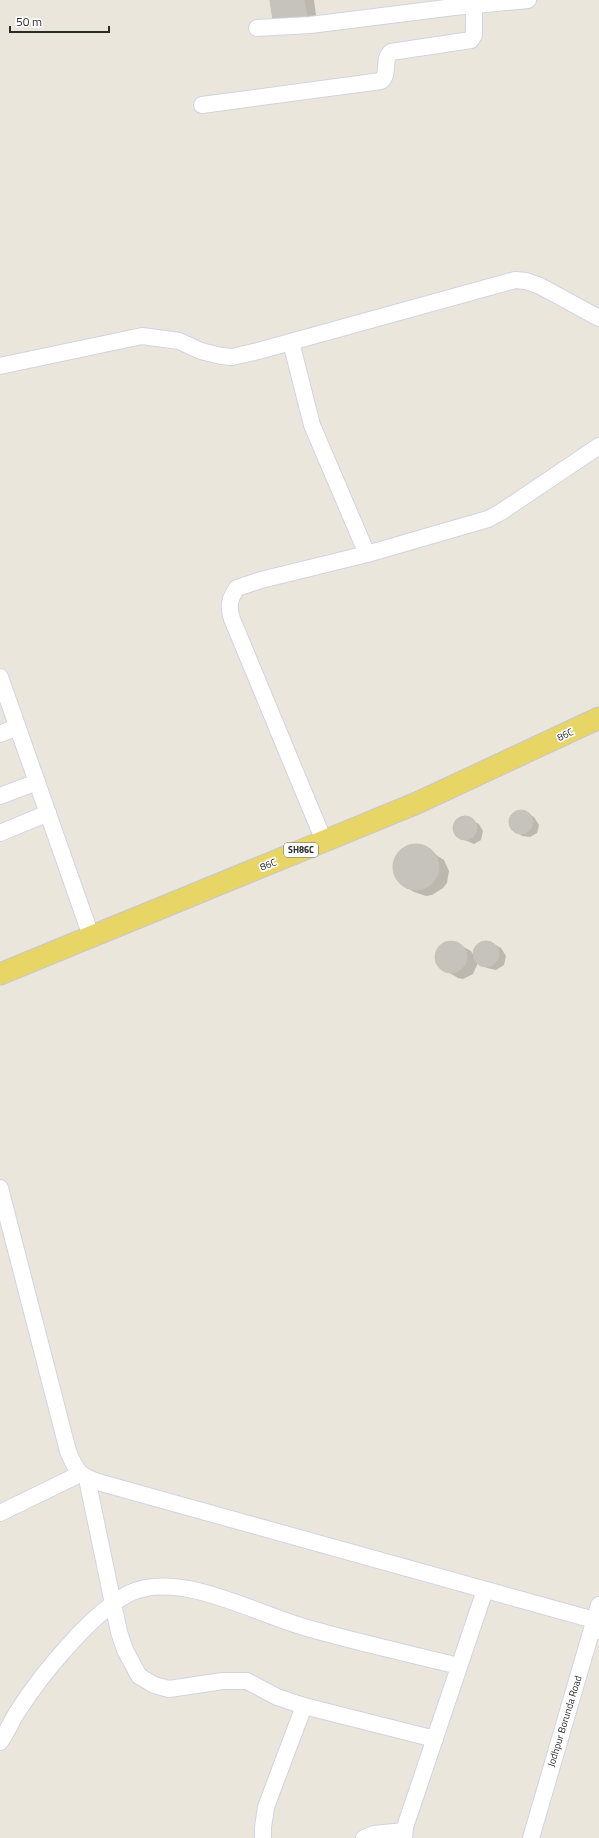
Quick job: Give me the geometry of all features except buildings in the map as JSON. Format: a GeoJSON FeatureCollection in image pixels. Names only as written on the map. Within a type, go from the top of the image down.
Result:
{"type":"FeatureCollection","features":[{"type":"Feature","properties":{"kind":"main road","name":"86C"},"geometry":{"type":"LineString","coordinates":[[0,974],[417,803],[599,718]]}},
{"type":"Feature","properties":{"kind":"street"},"geometry":{"type":"LineString","coordinates":[[257,28],[310,25],[528,0]]}},
{"type":"Feature","properties":{"kind":"street"},"geometry":{"type":"LineString","coordinates":[[202,105],[381,81],[385,76],[386,58],[391,52],[471,40],[474,35],[474,5]]}},
{"type":"Feature","properties":{"kind":"street"},"geometry":{"type":"LineString","coordinates":[[0,366],[142,336],[179,340],[201,351],[232,357],[515,280],[526,281],[540,286],[599,318]]}},
{"type":"Feature","properties":{"kind":"street"},"geometry":{"type":"LineString","coordinates":[[291,342],[312,425],[367,554]]}},
{"type":"Feature","properties":{"kind":"street"},"geometry":{"type":"LineString","coordinates":[[324,841],[239,641],[228,609],[230,601],[237,588],[244,584],[367,554],[488,519],[501,512],[599,446]]}},
{"type":"Feature","properties":{"kind":"street"},"geometry":{"type":"LineString","coordinates":[[0,677],[90,936]]}},
{"type":"Feature","properties":{"kind":"street"},"geometry":{"type":"LineString","coordinates":[[0,734],[17,727]]}},
{"type":"Feature","properties":{"kind":"street"},"geometry":{"type":"LineString","coordinates":[[0,796],[37,782]]}},
{"type":"Feature","properties":{"kind":"street"},"geometry":{"type":"LineString","coordinates":[[0,834],[48,813]]}},
{"type":"Feature","properties":{"kind":"street"},"geometry":{"type":"LineString","coordinates":[[0,1188],[68,1451],[74,1467],[84,1477],[485,1590],[597,1619]]}},
{"type":"Feature","properties":{"kind":"street"},"geometry":{"type":"LineString","coordinates":[[0,1513],[84,1477]]}},
{"type":"Feature","properties":{"kind":"street"},"geometry":{"type":"LineString","coordinates":[[84,1477],[125,1650],[139,1676],[154,1685],[169,1689],[223,1681],[247,1681],[277,1697],[304,1706],[435,1738]]}},
{"type":"Feature","properties":{"kind":"street"},"geometry":{"type":"LineString","coordinates":[[0,1742],[18,1711],[44,1675],[92,1622],[113,1604],[129,1594],[146,1587],[165,1586],[184,1588],[227,1600],[303,1627],[459,1666]]}},
{"type":"Feature","properties":{"kind":"street"},"geometry":{"type":"LineString","coordinates":[[364,1838],[374,1834],[404,1835],[485,1590]]}},
{"type":"Feature","properties":{"kind":"street","name":"Jodhpur Borunda Road"},"geometry":{"type":"LineString","coordinates":[[531,1838],[597,1619]]}},
{"type":"Feature","properties":{"kind":"street"},"geometry":{"type":"LineString","coordinates":[[263,1838],[262,1828],[266,1807],[304,1706]]}}]}
